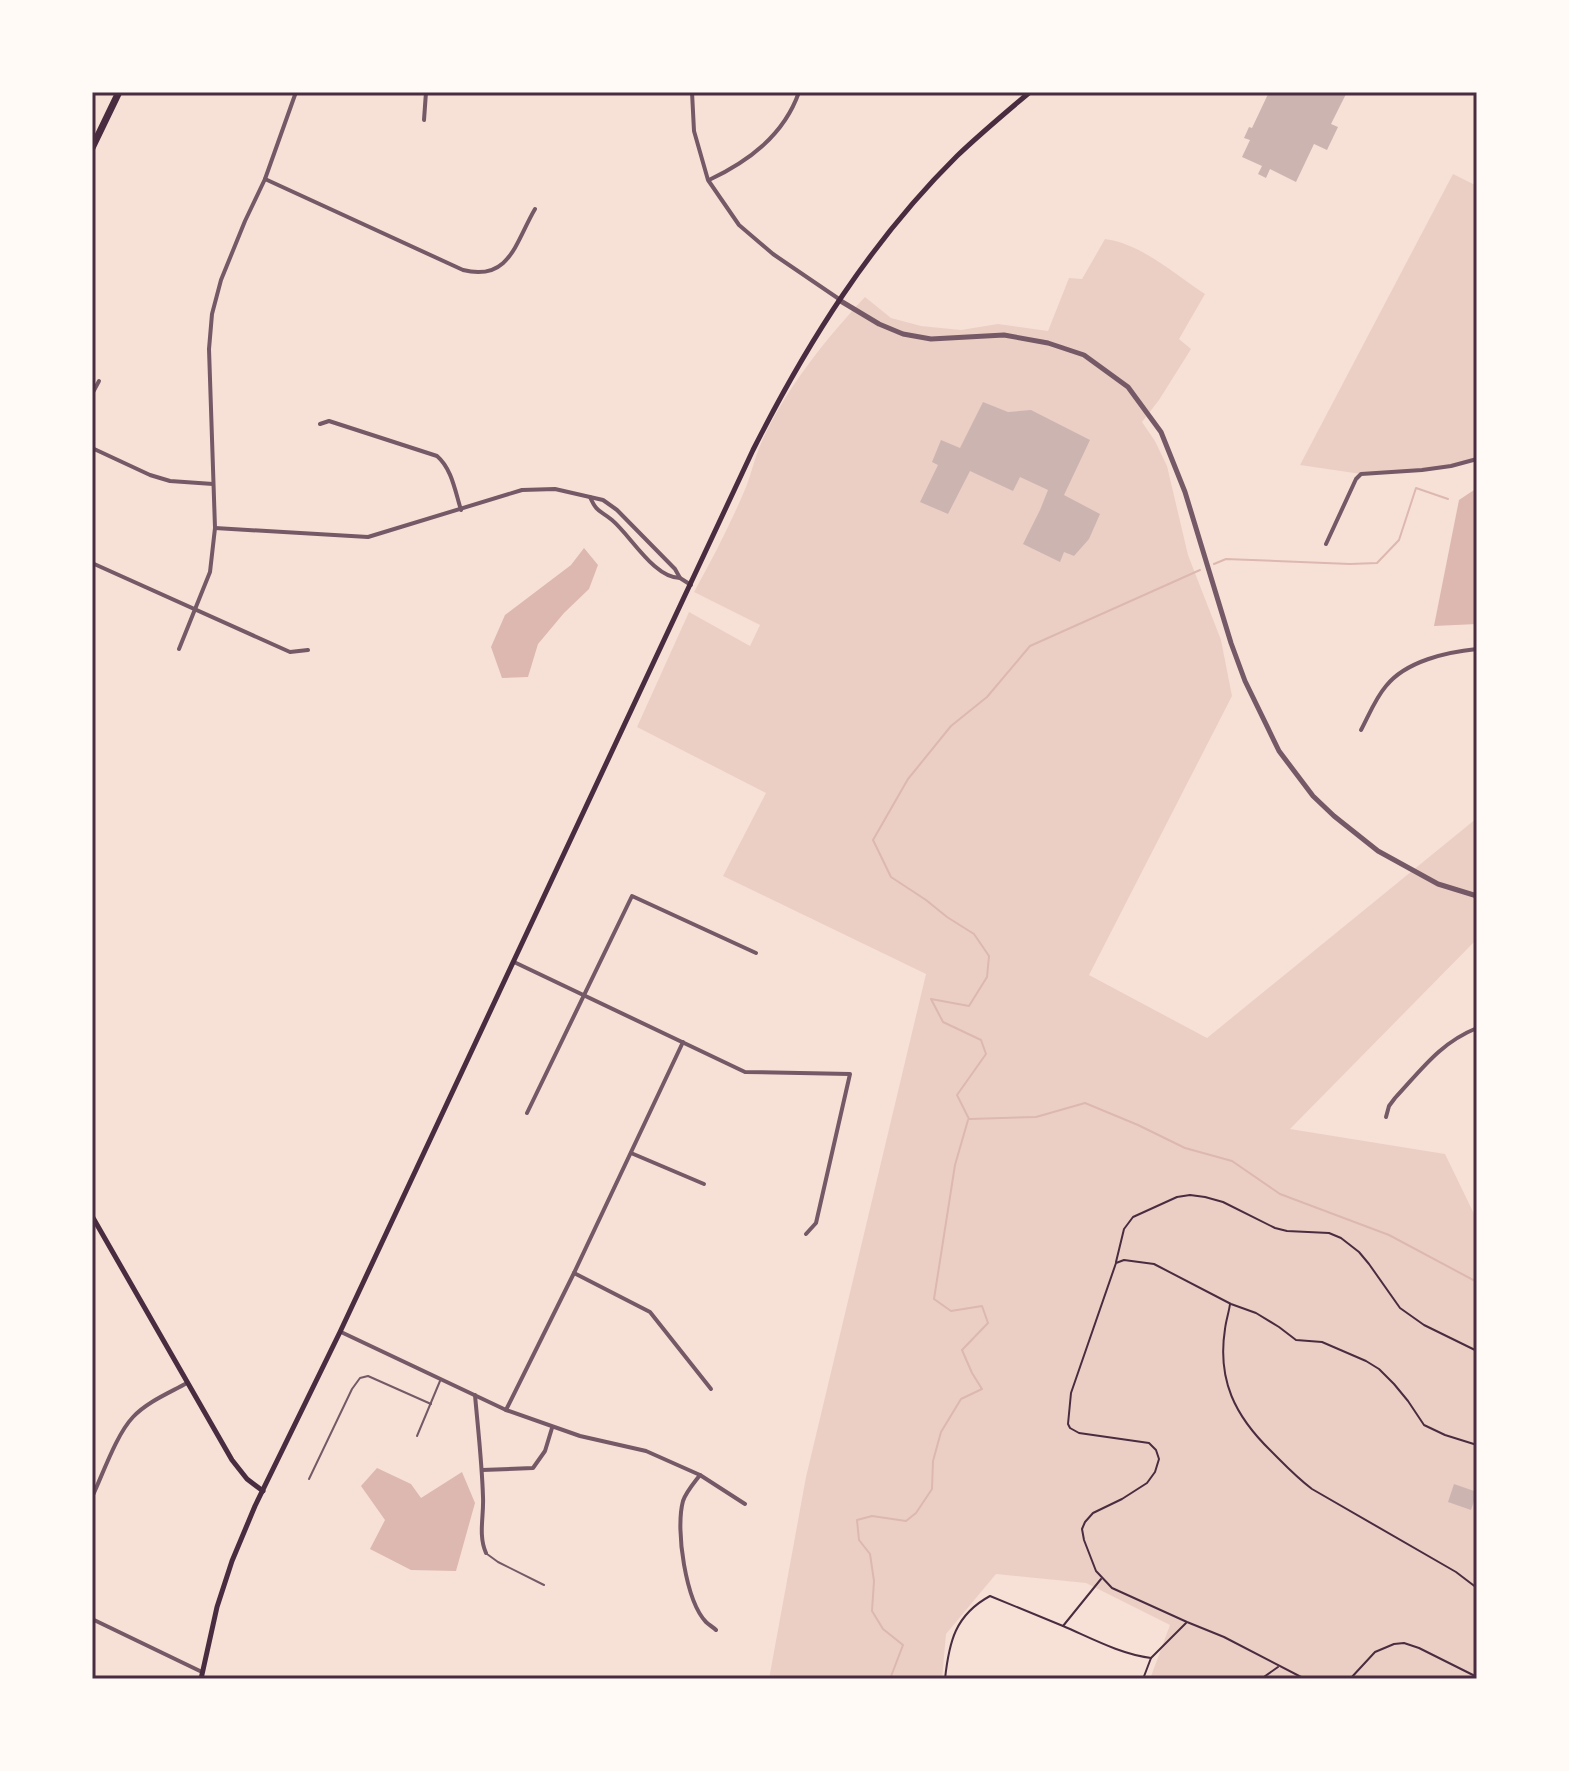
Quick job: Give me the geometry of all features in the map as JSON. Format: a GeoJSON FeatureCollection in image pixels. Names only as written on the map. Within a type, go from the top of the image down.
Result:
{"type":"FeatureCollection","features":[{"type":"Feature","properties":{"kind":"highway"},"geometry":{"type":"LineString","coordinates":[[92,148],[119,92]]}},
{"type":"Feature","properties":{"kind":"main road"},"geometry":{"type":"LineString","coordinates":[[201,1675],[220,1595],[245,1529],[774,408],[839,300],[883,241],[956,157],[1030,92]]}},
{"type":"Feature","properties":{"kind":"main road"},"geometry":{"type":"LineString","coordinates":[[92,1216],[232,1460],[247,1479],[263,1491]]}},
{"type":"Feature","properties":{"kind":"street"},"geometry":{"type":"LineString","coordinates":[[179,649],[210,572],[215,528],[209,349],[212,314],[221,280],[265,179],[296,92]]}},
{"type":"Feature","properties":{"kind":"street"},"geometry":{"type":"LineString","coordinates":[[424,120],[426,92]]}},
{"type":"Feature","properties":{"kind":"street"},"geometry":{"type":"LineString","coordinates":[[692,92],[694,131],[708,180],[739,225],[773,254],[839,300],[879,324],[903,334],[931,339],[1004,335],[1048,343],[1084,355],[1128,387],[1161,432],[1185,492],[1245,681],[1279,751],[1313,796],[1378,851],[1438,884],[1477,896]]}},
{"type":"Feature","properties":{"kind":"street"},"geometry":{"type":"LineString","coordinates":[[708,180],[736,167],[764,146],[783,123],[799,92]]}},
{"type":"Feature","properties":{"kind":"street"},"geometry":{"type":"LineString","coordinates":[[265,179],[463,270],[476,273],[491,271],[504,264],[535,209]]}},
{"type":"Feature","properties":{"kind":"street"},"geometry":{"type":"LineString","coordinates":[[92,394],[99,381]]}},
{"type":"Feature","properties":{"kind":"street"},"geometry":{"type":"LineString","coordinates":[[320,424],[329,421],[437,456],[449,471],[461,510]]}},
{"type":"Feature","properties":{"kind":"street"},"geometry":{"type":"LineString","coordinates":[[92,448],[170,481],[213,484]]}},
{"type":"Feature","properties":{"kind":"street"},"geometry":{"type":"LineString","coordinates":[[1326,544],[1361,474],[1422,470],[1477,459]]}},
{"type":"Feature","properties":{"kind":"street"},"geometry":{"type":"LineString","coordinates":[[215,528],[368,537],[522,490],[555,489],[603,500],[617,510],[675,569],[680,578]]}},
{"type":"Feature","properties":{"kind":"street"},"geometry":{"type":"LineString","coordinates":[[590,497],[595,509],[612,520],[654,564],[670,577],[680,578],[691,585]]}},
{"type":"Feature","properties":{"kind":"street"},"geometry":{"type":"LineString","coordinates":[[92,563],[290,652],[308,650]]}},
{"type":"Feature","properties":{"kind":"street"},"geometry":{"type":"LineString","coordinates":[[1361,730],[1384,687],[1408,668],[1436,657],[1477,649]]}},
{"type":"Feature","properties":{"kind":"street"},"geometry":{"type":"LineString","coordinates":[[527,1113],[632,896],[756,953]]}},
{"type":"Feature","properties":{"kind":"street"},"geometry":{"type":"LineString","coordinates":[[514,962],[745,1072],[850,1074],[816,1223],[806,1234]]}},
{"type":"Feature","properties":{"kind":"street"},"geometry":{"type":"LineString","coordinates":[[1386,1117],[1387,1109],[1395,1098],[1440,1050],[1457,1036],[1477,1028]]}},
{"type":"Feature","properties":{"kind":"street"},"geometry":{"type":"LineString","coordinates":[[506,1410],[683,1042]]}},
{"type":"Feature","properties":{"kind":"street"},"geometry":{"type":"LineString","coordinates":[[631,1153],[704,1184]]}},
{"type":"Feature","properties":{"kind":"street"},"geometry":{"type":"LineString","coordinates":[[574,1273],[650,1312],[711,1389]]}},
{"type":"Feature","properties":{"kind":"street"},"geometry":{"type":"LineString","coordinates":[[340,1332],[506,1410],[552,1428],[646,1451],[700,1475],[745,1504]]}},
{"type":"Feature","properties":{"kind":"street"},"geometry":{"type":"LineString","coordinates":[[92,1497],[133,1418],[147,1406],[187,1383]]}},
{"type":"Feature","properties":{"kind":"street"},"geometry":{"type":"LineString","coordinates":[[475,1395],[482,1470],[481,1543],[486,1553]]}},
{"type":"Feature","properties":{"kind":"street"},"geometry":{"type":"LineString","coordinates":[[482,1470],[533,1468],[545,1451],[552,1428]]}},
{"type":"Feature","properties":{"kind":"street"},"geometry":{"type":"LineString","coordinates":[[700,1475],[684,1498],[680,1534],[684,1564],[697,1608],[716,1630]]}},
{"type":"Feature","properties":{"kind":"street"},"geometry":{"type":"LineString","coordinates":[[92,1619],[201,1675]]}},
{"type":"Feature","properties":{"kind":"lane"},"geometry":{"type":"LineString","coordinates":[[309,1479],[360,1378],[368,1376],[431,1404]]}},
{"type":"Feature","properties":{"kind":"lane"},"geometry":{"type":"LineString","coordinates":[[417,1436],[440,1380]]}},
{"type":"Feature","properties":{"kind":"lane"},"geometry":{"type":"LineString","coordinates":[[486,1553],[544,1585]]}},
{"type":"Feature","properties":{"kind":"path"},"geometry":{"type":"LineString","coordinates":[[1305,1679],[1224,1637],[1112,1588],[1093,1567],[1082,1529],[1085,1522],[1093,1513],[1147,1483],[1159,1459],[1154,1446],[1149,1443],[1079,1433],[1068,1424],[1071,1393],[1116,1263],[1124,1229],[1133,1217],[1177,1197],[1190,1195],[1223,1202],[1275,1228],[1329,1233],[1359,1252],[1400,1308],[1424,1325],[1477,1351]]}},
{"type":"Feature","properties":{"kind":"path"},"geometry":{"type":"LineString","coordinates":[[1116,1263],[1124,1260],[1154,1264],[1231,1304],[1256,1313],[1296,1340],[1322,1342],[1366,1361],[1394,1384],[1424,1425],[1477,1445]]}},
{"type":"Feature","properties":{"kind":"path"},"geometry":{"type":"LineString","coordinates":[[1231,1304],[1224,1330],[1228,1388],[1241,1417],[1265,1445],[1312,1489],[1456,1572],[1477,1588]]}},
{"type":"Feature","properties":{"kind":"path"},"geometry":{"type":"LineString","coordinates":[[1063,1626],[1101,1578]]}},
{"type":"Feature","properties":{"kind":"path"},"geometry":{"type":"LineString","coordinates":[[945,1679],[952,1635],[979,1602],[990,1596],[1126,1652],[1151,1658]]}},
{"type":"Feature","properties":{"kind":"path"},"geometry":{"type":"LineString","coordinates":[[1143,1679],[1151,1658],[1187,1622]]}},
{"type":"Feature","properties":{"kind":"path"},"geometry":{"type":"LineString","coordinates":[[1350,1679],[1375,1652],[1404,1643],[1477,1677]]}},
{"type":"Feature","properties":{"kind":"path"},"geometry":{"type":"LineString","coordinates":[[1261,1679],[1279,1667]]}},
{"type":"Feature","properties":{"kind":"shaded area"},"geometry":{"type":"Polygon","coordinates":[[[1453,174],[1477,186],[1477,459],[1451,466],[1361,474],[1300,465],[1453,174]]]}},
{"type":"Feature","properties":{"kind":"shaded area"},"geometry":{"type":"Polygon","coordinates":[[[1105,239],[1145,253],[1205,294],[1179,339],[1191,349],[1142,422],[1167,466],[1188,555],[1221,640],[1232,696],[1089,975],[1207,1038],[1477,818],[1477,939],[1290,1129],[1445,1154],[1477,1220],[1477,1679],[1150,1679],[1170,1625],[1086,1583],[996,1574],[946,1634],[942,1679],[769,1679],[806,1477],[926,974],[723,876],[766,793],[637,727],[689,612],[750,646],[760,625],[694,592],[734,514],[757,452],[783,402],[821,347],[865,297],[891,318],[921,326],[961,330],[998,324],[1048,331],[1069,278],[1082,279],[1105,239]]]}},
{"type":"Feature","properties":{"kind":"shaded area"},"geometry":{"type":"Polygon","coordinates":[[[1477,488],[1477,624],[1434,626],[1459,500],[1477,488]]]}},
{"type":"Feature","properties":{"kind":"shaded area"},"geometry":{"type":"Polygon","coordinates":[[[584,548],[598,565],[589,589],[538,644],[528,677],[502,678],[491,647],[505,615],[571,565],[584,548]]]}},
{"type":"Feature","properties":{"kind":"shaded area"},"geometry":{"type":"Polygon","coordinates":[[[377,1468],[411,1484],[421,1498],[462,1472],[475,1503],[456,1571],[411,1570],[370,1549],[385,1520],[361,1486],[377,1468]]]}},
{"type":"Feature","properties":{"kind":"building"},"geometry":{"type":"Polygon","coordinates":[[[1269,92],[1347,92],[1331,124],[1338,127],[1327,150],[1314,144],[1296,182],[1270,169],[1266,178],[1258,174],[1262,166],[1242,157],[1250,140],[1244,138],[1269,92]]]}},
{"type":"Feature","properties":{"kind":"building"},"geometry":{"type":"Polygon","coordinates":[[[983,402],[1008,412],[1031,410],[1090,440],[1064,495],[1100,514],[1089,539],[1074,556],[1064,552],[1060,562],[1023,544],[1048,490],[1020,477],[1013,491],[970,471],[948,514],[920,502],[938,465],[932,462],[941,440],[960,448],[983,402]]]}},
{"type":"Feature","properties":{"kind":"building"},"geometry":{"type":"Polygon","coordinates":[[[1454,1484],[1477,1492],[1471,1510],[1448,1502],[1454,1484]]]}},
{"type":"Feature","properties":{"kind":"waterway"},"geometry":{"type":"LineString","coordinates":[[1214,564],[1226,559],[1377,563],[1399,540],[1416,488],[1448,499]]}},
{"type":"Feature","properties":{"kind":"waterway"},"geometry":{"type":"LineString","coordinates":[[969,1119],[957,1095],[986,1054],[981,1040],[943,1022],[931,999],[969,1006],[987,977],[989,956],[974,934],[891,877],[873,840],[908,779],[951,726],[987,697],[1030,646],[1200,570]]}},
{"type":"Feature","properties":{"kind":"waterway"},"geometry":{"type":"LineString","coordinates":[[970,1119],[1036,1117],[1085,1103],[1185,1148],[1232,1161],[1280,1194],[1389,1235],[1477,1282]]}},
{"type":"Feature","properties":{"kind":"waterway"},"geometry":{"type":"LineString","coordinates":[[890,1679],[903,1645],[883,1629],[872,1611],[874,1581],[870,1554],[859,1540],[857,1520],[872,1516],[906,1521],[916,1513],[932,1489],[933,1461],[941,1432],[961,1399],[982,1389],[962,1350],[988,1323],[982,1306],[951,1311],[934,1299],[955,1165],[968,1120]]}}]}
